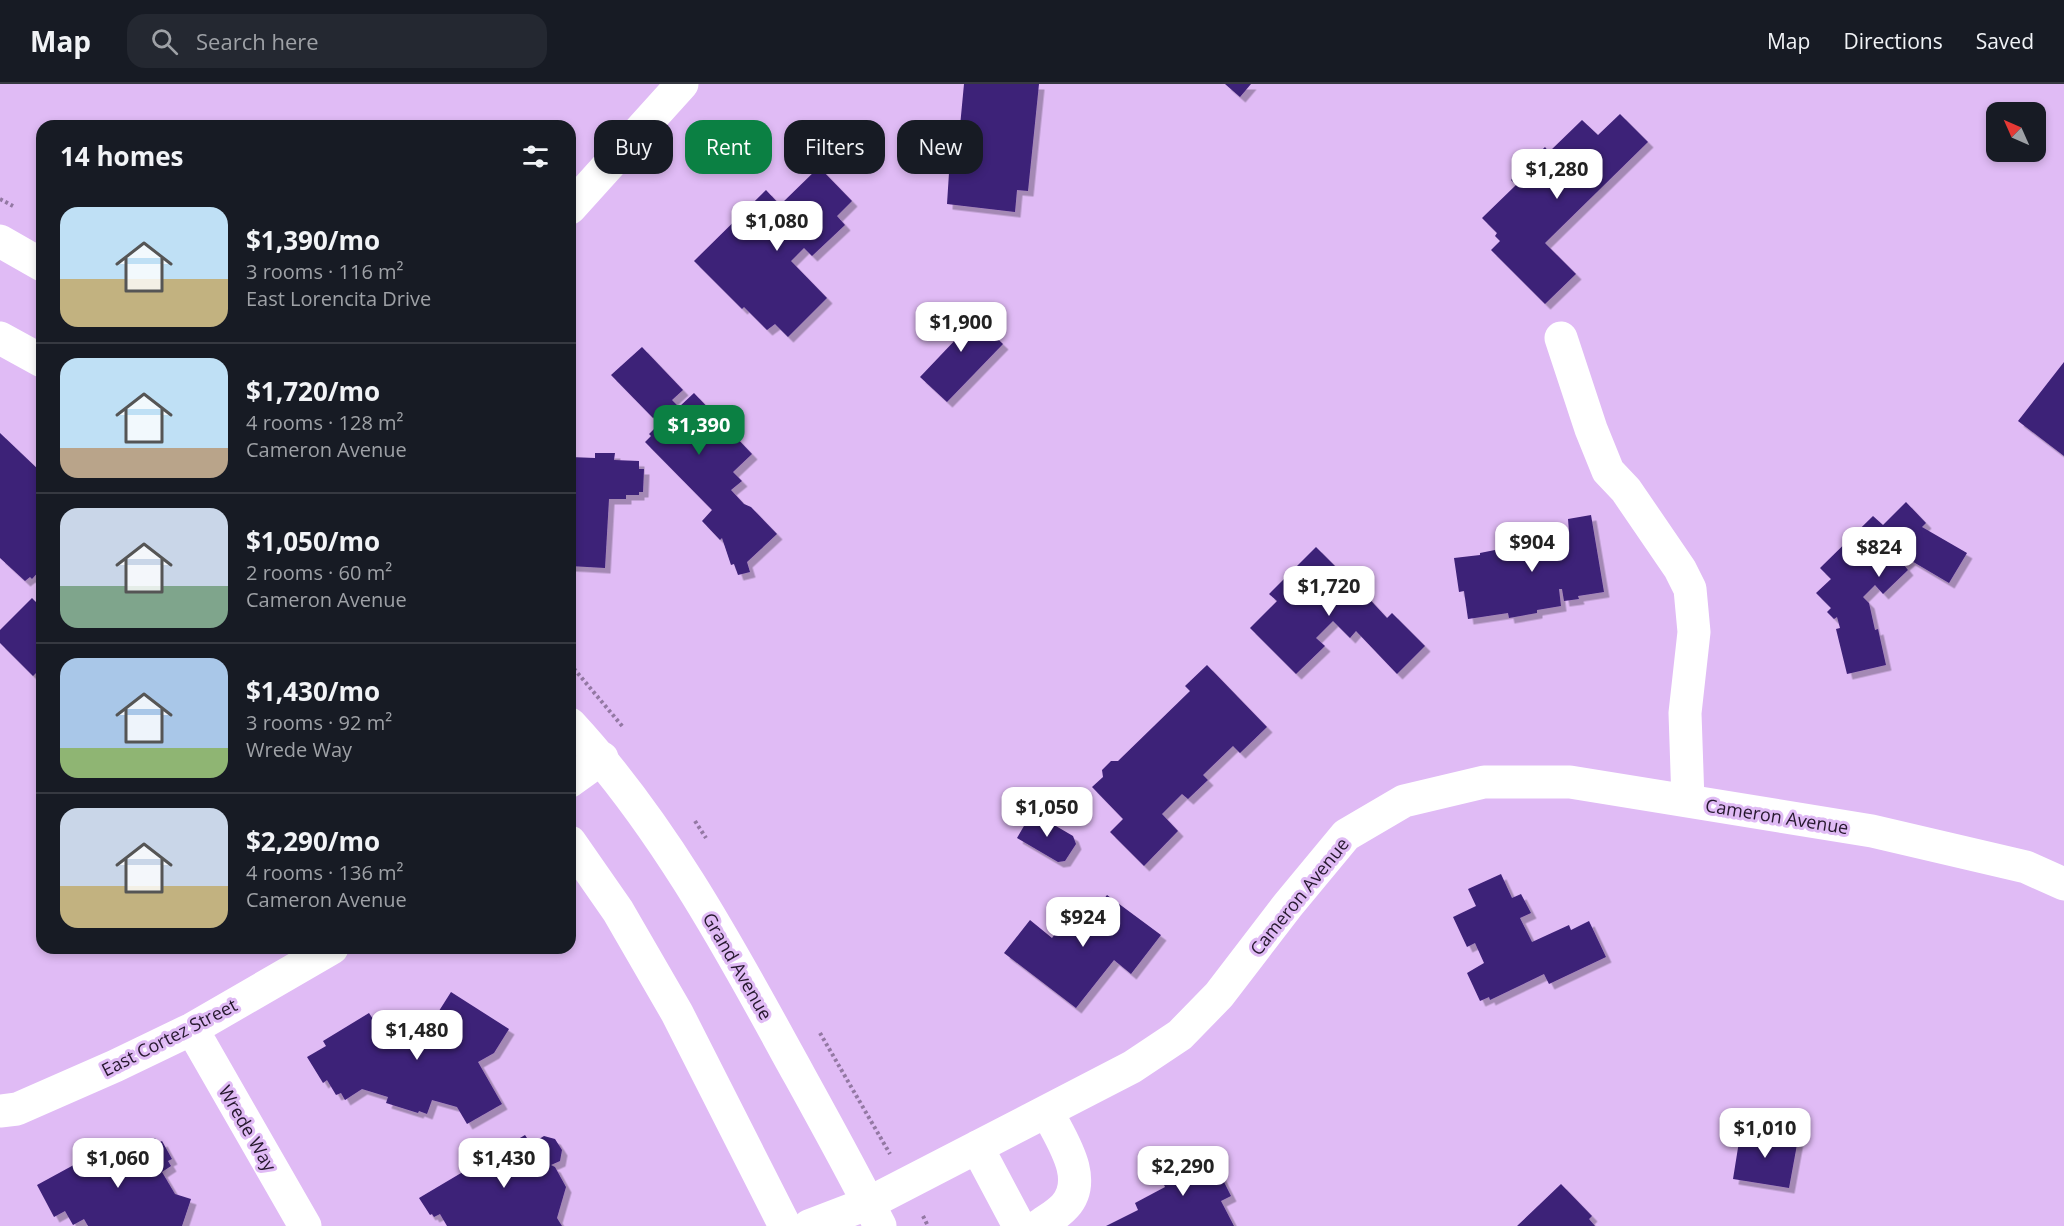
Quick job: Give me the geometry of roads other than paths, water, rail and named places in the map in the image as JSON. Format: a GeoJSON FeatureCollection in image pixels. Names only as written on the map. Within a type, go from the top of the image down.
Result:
{"type":"FeatureCollection","features":[{"type":"Feature","properties":{"kind":"street"},"geometry":{"type":"LineString","coordinates":[[576,201],[682,84]]}},
{"type":"Feature","properties":{"kind":"street"},"geometry":{"type":"LineString","coordinates":[[0,241],[36,262]]}},
{"type":"Feature","properties":{"kind":"street"},"geometry":{"type":"LineString","coordinates":[[0,338],[36,358]]}},
{"type":"Feature","properties":{"kind":"street"},"geometry":{"type":"LineString","coordinates":[[1561,338],[1608,471],[1633,500],[1680,569],[1690,589],[1694,632],[1685,713],[1688,801]]}},
{"type":"Feature","properties":{"kind":"street","name":"Grand Avenue"},"geometry":{"type":"LineString","coordinates":[[576,730],[602,758],[679,867],[731,950],[874,1214]]}},
{"type":"Feature","properties":{"kind":"street"},"geometry":{"type":"LineString","coordinates":[[576,777],[602,758]]}},
{"type":"Feature","properties":{"kind":"street","name":"Cameron Avenue"},"geometry":{"type":"LineString","coordinates":[[809,1226],[874,1214],[977,1147],[1132,1067],[1180,1035],[1219,995],[1288,905],[1346,836],[1404,801],[1484,782],[1570,782],[1872,831],[2026,867],[2064,884]]}},
{"type":"Feature","properties":{"kind":"street"},"geometry":{"type":"LineString","coordinates":[[576,851],[618,911],[677,1013],[785,1226]]}},
{"type":"Feature","properties":{"kind":"street","name":"East Cortez Street"},"geometry":{"type":"LineString","coordinates":[[0,1111],[17,1109],[192,1029],[322,954]]}},
{"type":"Feature","properties":{"kind":"street","name":"Wrede Way"},"geometry":{"type":"LineString","coordinates":[[192,1029],[305,1226]]}},
{"type":"Feature","properties":{"kind":"street"},"geometry":{"type":"LineString","coordinates":[[1039,1226],[1065,1206],[1075,1189],[1075,1172],[1047,1111]]}},
{"type":"Feature","properties":{"kind":"street"},"geometry":{"type":"LineString","coordinates":[[977,1147],[1019,1226]]}}]}
